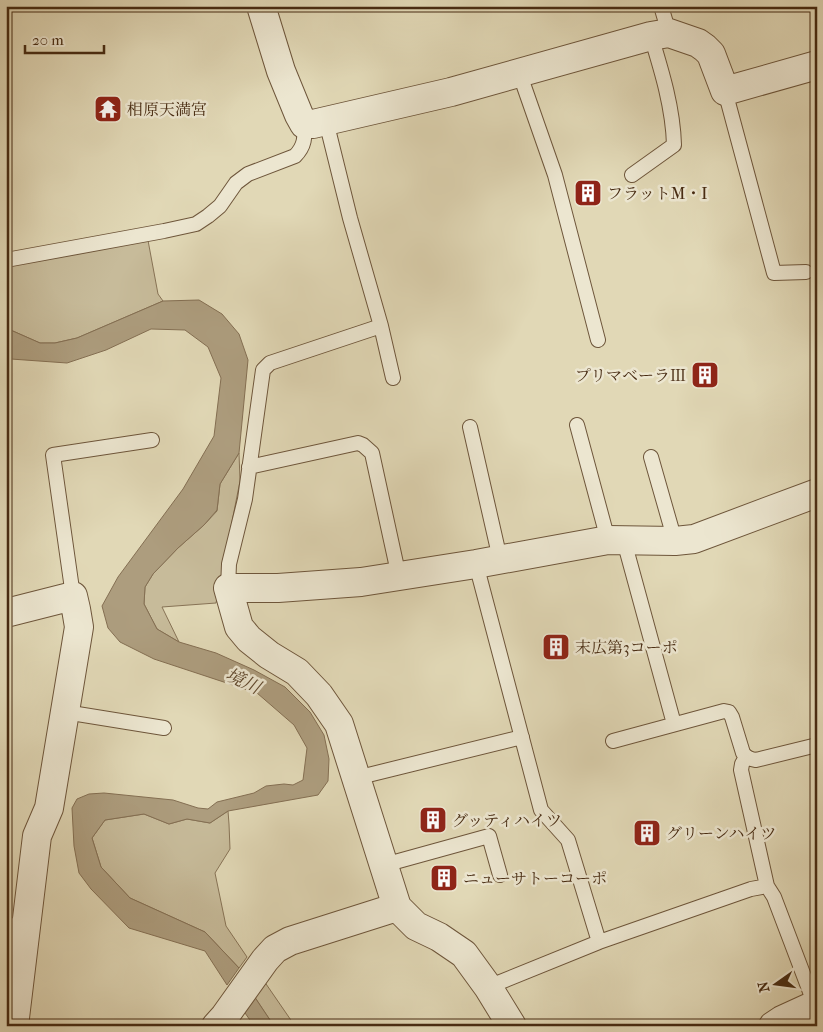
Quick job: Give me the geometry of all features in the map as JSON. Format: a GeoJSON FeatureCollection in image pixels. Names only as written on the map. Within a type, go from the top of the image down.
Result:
{"type":"FeatureCollection","features":[{"type":"Feature","properties":{"kind":"street"},"geometry":{"type":"LineString","coordinates":[[260,6],[301,120],[315,122],[450,92],[660,34],[698,43],[705,48],[710,54],[725,91],[817,65]]}},
{"type":"Feature","properties":{"kind":"street"},"geometry":{"type":"LineString","coordinates":[[512,1026],[488,987],[464,954],[439,937],[416,926],[398,907],[339,724],[319,695],[297,672],[249,639],[239,627],[228,588],[278,588],[361,582],[616,541],[675,541],[694,539],[817,493]]}},
{"type":"Feature","properties":{"kind":"street"},"geometry":{"type":"LineString","coordinates":[[6,613],[73,596],[78,627],[49,808],[37,836],[16,926],[14,1026]]}},
{"type":"Feature","properties":{"kind":"street"},"geometry":{"type":"LineString","coordinates":[[221,1021],[275,949],[290,941],[398,907]]}},
{"type":"Feature","properties":{"kind":"street"},"geometry":{"type":"LineString","coordinates":[[773,1026],[816,1004]]}},
{"type":"Feature","properties":{"kind":"lane"},"geometry":{"type":"LineString","coordinates":[[632,175],[674,145],[660,34],[661,6]]}},
{"type":"Feature","properties":{"kind":"lane"},"geometry":{"type":"LineString","coordinates":[[518,72],[555,175],[598,340]]}},
{"type":"Feature","properties":{"kind":"lane"},"geometry":{"type":"LineString","coordinates":[[725,91],[774,273],[806,272]]}},
{"type":"Feature","properties":{"kind":"lane"},"geometry":{"type":"LineString","coordinates":[[6,260],[196,224],[220,206],[236,183],[248,174],[295,156],[304,144],[305,138],[315,122]]}},
{"type":"Feature","properties":{"kind":"lane"},"geometry":{"type":"LineString","coordinates":[[315,122],[350,218],[393,378]]}},
{"type":"Feature","properties":{"kind":"lane"},"geometry":{"type":"LineString","coordinates":[[228,588],[230,564],[245,499],[262,370],[270,363],[380,326]]}},
{"type":"Feature","properties":{"kind":"lane"},"geometry":{"type":"LineString","coordinates":[[577,425],[674,724]]}},
{"type":"Feature","properties":{"kind":"lane"},"geometry":{"type":"LineString","coordinates":[[470,427],[488,562],[522,737],[541,810],[568,840],[599,942]]}},
{"type":"Feature","properties":{"kind":"lane"},"geometry":{"type":"LineString","coordinates":[[73,596],[53,455],[152,440]]}},
{"type":"Feature","properties":{"kind":"lane"},"geometry":{"type":"LineString","coordinates":[[249,467],[358,443],[363,445],[372,453],[399,577]]}},
{"type":"Feature","properties":{"kind":"lane"},"geometry":{"type":"LineString","coordinates":[[651,457],[675,541]]}},
{"type":"Feature","properties":{"kind":"lane"},"geometry":{"type":"LineString","coordinates":[[613,741],[724,711],[729,712],[732,717],[743,753],[746,757],[756,760],[817,745]]}},
{"type":"Feature","properties":{"kind":"lane"},"geometry":{"type":"LineString","coordinates":[[65,712],[164,728]]}},
{"type":"Feature","properties":{"kind":"lane"},"geometry":{"type":"LineString","coordinates":[[356,778],[522,737]]}},
{"type":"Feature","properties":{"kind":"lane"},"geometry":{"type":"LineString","coordinates":[[746,757],[741,770],[768,886],[774,896],[816,1004]]}},
{"type":"Feature","properties":{"kind":"lane"},"geometry":{"type":"LineString","coordinates":[[384,865],[489,836],[500,875]]}},
{"type":"Feature","properties":{"kind":"lane"},"geometry":{"type":"LineString","coordinates":[[488,987],[599,942],[752,889],[768,886]]}},
{"type":"Feature","properties":{"kind":"shaded area"},"geometry":{"type":"Polygon","coordinates":[[[147,235],[158,294],[163,301],[77,338],[55,343],[40,343],[6,328],[6,259],[147,235]]]}},
{"type":"Feature","properties":{"kind":"shaded area"},"geometry":{"type":"Polygon","coordinates":[[[239,453],[240,481],[216,603],[162,607],[179,642],[157,629],[144,604],[145,587],[153,574],[217,511],[220,484],[239,453]]]}},
{"type":"Feature","properties":{"kind":"shaded area"},"geometry":{"type":"Polygon","coordinates":[[[228,811],[230,849],[215,873],[226,926],[247,957],[239,968],[205,932],[130,898],[101,867],[92,838],[105,820],[144,814],[169,824],[187,819],[210,823],[228,811]]]}},
{"type":"Feature","properties":{"kind":"shaded area"},"geometry":{"type":"Polygon","coordinates":[[[264,981],[295,1026],[274,1026],[254,996],[264,981]]]}},
{"type":"Feature","properties":{"kind":"water","name":"境川"},"geometry":{"type":"Polygon","coordinates":[[[199,300],[222,314],[239,334],[248,360],[239,453],[220,484],[217,510],[153,574],[145,587],[144,604],[157,629],[179,642],[216,653],[254,670],[285,687],[310,712],[324,735],[329,759],[328,781],[318,795],[228,811],[210,823],[187,819],[169,824],[144,814],[105,820],[92,838],[101,867],[130,898],[205,932],[239,968],[227,985],[205,951],[129,928],[91,889],[79,873],[74,846],[72,808],[77,799],[89,794],[104,793],[173,800],[198,808],[208,809],[217,802],[254,793],[266,786],[293,785],[303,780],[307,748],[294,725],[257,693],[154,659],[120,642],[108,628],[102,606],[118,577],[183,489],[214,436],[221,378],[208,347],[185,330],[151,329],[106,350],[67,363],[11,359],[6,357],[6,328],[40,343],[55,343],[77,338],[163,301],[199,300]]]}},
{"type":"Feature","properties":{"kind":"water"},"geometry":{"type":"Polygon","coordinates":[[[254,996],[274,1026],[254,1026],[243,1010],[254,996]]]}},
{"type":"Feature","properties":{"kind":"place","name":"相原天満宮"},"geometry":{"type":"Point","coordinates":[108,109]}},
{"type":"Feature","properties":{"kind":"place","name":"フラットM・I"},"geometry":{"type":"Point","coordinates":[588,193]}},
{"type":"Feature","properties":{"kind":"place","name":"プリマベーラⅢ"},"geometry":{"type":"Point","coordinates":[705,375]}},
{"type":"Feature","properties":{"kind":"place","name":"末広第3コーポ"},"geometry":{"type":"Point","coordinates":[556,647]}},
{"type":"Feature","properties":{"kind":"place","name":"グッティハイツ"},"geometry":{"type":"Point","coordinates":[433,820]}},
{"type":"Feature","properties":{"kind":"place","name":"グリーンハイツ"},"geometry":{"type":"Point","coordinates":[647,833]}},
{"type":"Feature","properties":{"kind":"place","name":"ニューサトーコーポ"},"geometry":{"type":"Point","coordinates":[444,878]}}]}
